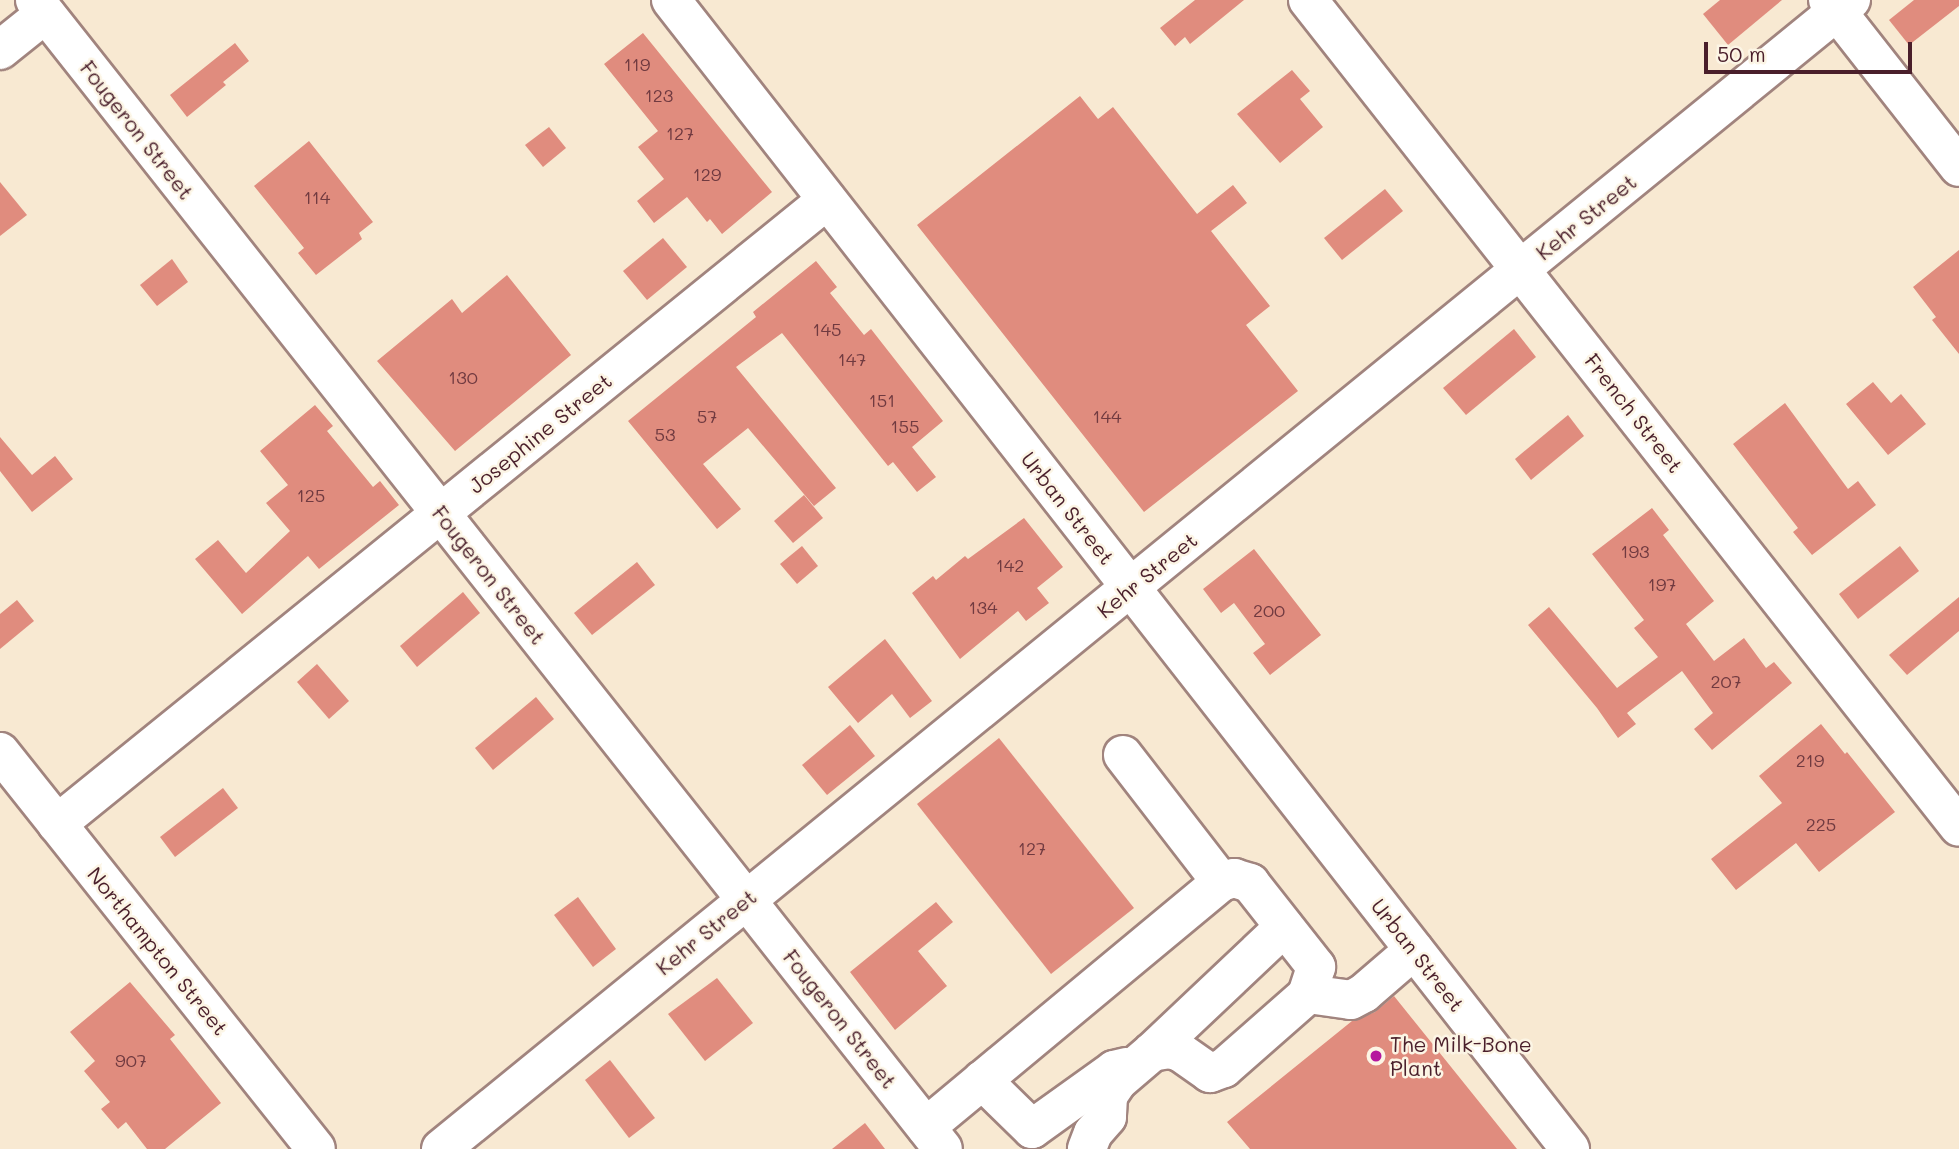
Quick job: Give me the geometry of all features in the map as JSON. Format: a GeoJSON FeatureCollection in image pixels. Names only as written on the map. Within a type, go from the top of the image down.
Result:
{"type":"FeatureCollection","features":[{"type":"Feature","properties":{"kind":"street","name":"Urban Street"},"geometry":{"type":"LineString","coordinates":[[671,0],[1570,1149]]}},
{"type":"Feature","properties":{"kind":"street","name":"French Street"},"geometry":{"type":"LineString","coordinates":[[1308,0],[1959,827]]}},
{"type":"Feature","properties":{"kind":"street","name":"Kehr Street"},"geometry":{"type":"LineString","coordinates":[[442,1149],[1521,269],[1839,4]]}},
{"type":"Feature","properties":{"kind":"street"},"geometry":{"type":"LineString","coordinates":[[1839,4],[1959,167]]}},
{"type":"Feature","properties":{"kind":"street"},"geometry":{"type":"LineString","coordinates":[[0,50],[40,7]]}},
{"type":"Feature","properties":{"kind":"street","name":"Fougeron Street"},"geometry":{"type":"LineString","coordinates":[[40,7],[934,1138]]}},
{"type":"Feature","properties":{"kind":"street","name":"Josephine Street"},"geometry":{"type":"LineString","coordinates":[[57,824],[827,200]]}},
{"type":"Feature","properties":{"kind":"street","name":"Northampton Street"},"geometry":{"type":"LineString","coordinates":[[0,752],[316,1149]]}},
{"type":"Feature","properties":{"kind":"street"},"geometry":{"type":"LineString","coordinates":[[1123,755],[1221,882]]}},
{"type":"Feature","properties":{"kind":"street"},"geometry":{"type":"LineString","coordinates":[[934,1138],[982,1080],[1221,882],[1234,878],[1250,883],[1316,967],[1308,994],[1224,1068],[1210,1073],[1180,1052],[1170,1049],[1114,1070],[1032,1129],[982,1080]]}},
{"type":"Feature","properties":{"kind":"street"},"geometry":{"type":"LineString","coordinates":[[1087,1149],[1093,1133],[1107,1117],[1108,1096],[1118,1081],[1284,927]]}},
{"type":"Feature","properties":{"kind":"street"},"geometry":{"type":"LineString","coordinates":[[1308,994],[1351,1000],[1364,993],[1414,950]]}},
{"type":"Feature","properties":{"kind":"building"},"geometry":{"type":"Polygon","coordinates":[[[1195,0],[1244,0],[1190,44],[1185,37],[1175,46],[1160,28],[1195,0]]]}},
{"type":"Feature","properties":{"kind":"building"},"geometry":{"type":"Polygon","coordinates":[[[1720,0],[1782,0],[1728,45],[1703,14],[1720,0]]]}},
{"type":"Feature","properties":{"kind":"building"},"geometry":{"type":"Polygon","coordinates":[[[1914,0],[1959,0],[1959,6],[1909,45],[1889,20],[1914,0]]]}},
{"type":"Feature","properties":{"kind":"building"},"geometry":{"type":"Polygon","coordinates":[[[643,33],[772,192],[722,234],[710,219],[707,222],[687,197],[654,223],[637,201],[664,179],[638,147],[658,131],[604,64],[643,33]]]}},
{"type":"Feature","properties":{"kind":"building"},"geometry":{"type":"Polygon","coordinates":[[[235,43],[249,61],[223,82],[226,85],[187,117],[170,95],[235,43]]]}},
{"type":"Feature","properties":{"kind":"building"},"geometry":{"type":"Polygon","coordinates":[[[1292,70],[1310,91],[1300,99],[1323,127],[1280,163],[1237,114],[1292,70]]]}},
{"type":"Feature","properties":{"kind":"building"},"geometry":{"type":"Polygon","coordinates":[[[1080,96],[1098,119],[1113,107],[1197,214],[1233,185],[1247,203],[1211,231],[1270,306],[1246,325],[1298,391],[1144,512],[917,225],[1080,96]]]}},
{"type":"Feature","properties":{"kind":"building"},"geometry":{"type":"Polygon","coordinates":[[[549,127],[566,148],[543,167],[525,145],[549,127]]]}},
{"type":"Feature","properties":{"kind":"building"},"geometry":{"type":"Polygon","coordinates":[[[309,141],[373,222],[359,233],[362,239],[316,275],[298,253],[304,248],[254,186],[309,141]]]}},
{"type":"Feature","properties":{"kind":"building"},"geometry":{"type":"Polygon","coordinates":[[[0,182],[27,215],[0,236],[0,182]]]}},
{"type":"Feature","properties":{"kind":"building"},"geometry":{"type":"Polygon","coordinates":[[[1385,189],[1403,211],[1342,260],[1324,238],[1385,189]]]}},
{"type":"Feature","properties":{"kind":"building"},"geometry":{"type":"Polygon","coordinates":[[[663,238],[687,267],[647,300],[623,271],[663,238]]]}},
{"type":"Feature","properties":{"kind":"building"},"geometry":{"type":"Polygon","coordinates":[[[1959,250],[1959,354],[1932,320],[1936,317],[1913,287],[1959,250]]]}},
{"type":"Feature","properties":{"kind":"building"},"geometry":{"type":"Polygon","coordinates":[[[172,259],[188,282],[157,306],[140,285],[172,259]]]}},
{"type":"Feature","properties":{"kind":"building"},"geometry":{"type":"Polygon","coordinates":[[[816,261],[837,287],[830,293],[864,335],[871,329],[943,421],[912,447],[936,477],[917,492],[893,462],[888,466],[782,333],[736,367],[836,488],[814,506],[748,428],[703,464],[741,509],[717,529],[628,421],[756,317],[753,312],[816,261]]]}},
{"type":"Feature","properties":{"kind":"building"},"geometry":{"type":"Polygon","coordinates":[[[507,275],[571,355],[455,451],[377,361],[452,299],[462,313],[507,275]]]}},
{"type":"Feature","properties":{"kind":"building"},"geometry":{"type":"Polygon","coordinates":[[[1514,329],[1536,357],[1466,415],[1443,388],[1514,329]]]}},
{"type":"Feature","properties":{"kind":"building"},"geometry":{"type":"Polygon","coordinates":[[[1873,382],[1891,403],[1901,394],[1926,424],[1888,455],[1846,404],[1873,382]]]}},
{"type":"Feature","properties":{"kind":"building"},"geometry":{"type":"Polygon","coordinates":[[[1785,403],[1848,489],[1858,481],[1876,505],[1812,555],[1793,532],[1798,528],[1733,444],[1785,403]]]}},
{"type":"Feature","properties":{"kind":"building"},"geometry":{"type":"Polygon","coordinates":[[[315,405],[333,426],[327,431],[373,487],[380,481],[399,505],[319,569],[308,556],[242,614],[195,559],[218,540],[246,573],[290,531],[266,503],[288,485],[260,451],[315,405]]]}},
{"type":"Feature","properties":{"kind":"building"},"geometry":{"type":"Polygon","coordinates":[[[1568,415],[1584,436],[1531,480],[1515,459],[1568,415]]]}},
{"type":"Feature","properties":{"kind":"building"},"geometry":{"type":"Polygon","coordinates":[[[0,437],[32,475],[55,456],[73,479],[32,512],[0,471],[0,437]]]}},
{"type":"Feature","properties":{"kind":"building"},"geometry":{"type":"Polygon","coordinates":[[[804,495],[823,518],[793,543],[774,521],[804,495]]]}},
{"type":"Feature","properties":{"kind":"building"},"geometry":{"type":"Polygon","coordinates":[[[1652,508],[1669,530],[1663,535],[1714,601],[1686,624],[1714,661],[1744,638],[1766,668],[1774,662],[1792,683],[1712,750],[1694,729],[1713,713],[1682,671],[1627,713],[1636,724],[1618,738],[1597,708],[1528,625],[1549,607],[1617,688],[1658,657],[1634,628],[1644,620],[1592,554],[1652,508]]]}},
{"type":"Feature","properties":{"kind":"building"},"geometry":{"type":"Polygon","coordinates":[[[1024,518],[1063,567],[1037,588],[1049,603],[1026,621],[1018,611],[960,659],[912,593],[933,576],[936,580],[965,556],[968,559],[1024,518]]]}},
{"type":"Feature","properties":{"kind":"building"},"geometry":{"type":"Polygon","coordinates":[[[802,546],[818,566],[797,584],[780,564],[802,546]]]}},
{"type":"Feature","properties":{"kind":"building"},"geometry":{"type":"Polygon","coordinates":[[[1900,546],[1919,571],[1858,619],[1839,594],[1900,546]]]}},
{"type":"Feature","properties":{"kind":"building"},"geometry":{"type":"Polygon","coordinates":[[[1254,549],[1321,635],[1270,675],[1253,653],[1265,644],[1234,603],[1221,613],[1203,589],[1254,549]]]}},
{"type":"Feature","properties":{"kind":"building"},"geometry":{"type":"Polygon","coordinates":[[[637,562],[655,585],[592,635],[574,613],[637,562]]]}},
{"type":"Feature","properties":{"kind":"building"},"geometry":{"type":"Polygon","coordinates":[[[463,592],[480,613],[417,667],[400,646],[463,592]]]}},
{"type":"Feature","properties":{"kind":"building"},"geometry":{"type":"Polygon","coordinates":[[[1959,597],[1959,631],[1907,675],[1889,655],[1959,597]]]}},
{"type":"Feature","properties":{"kind":"building"},"geometry":{"type":"Polygon","coordinates":[[[17,600],[34,621],[0,649],[0,614],[17,600]]]}},
{"type":"Feature","properties":{"kind":"building"},"geometry":{"type":"Polygon","coordinates":[[[885,639],[932,701],[910,718],[892,694],[858,723],[828,687],[885,639]]]}},
{"type":"Feature","properties":{"kind":"building"},"geometry":{"type":"Polygon","coordinates":[[[317,664],[349,701],[329,719],[297,682],[317,664]]]}},
{"type":"Feature","properties":{"kind":"building"},"geometry":{"type":"Polygon","coordinates":[[[536,697],[554,719],[493,770],[475,748],[536,697]]]}},
{"type":"Feature","properties":{"kind":"building"},"geometry":{"type":"Polygon","coordinates":[[[1821,724],[1895,812],[1819,872],[1796,843],[1736,890],[1711,859],[1782,803],[1759,776],[1821,724]]]}},
{"type":"Feature","properties":{"kind":"building"},"geometry":{"type":"Polygon","coordinates":[[[850,725],[875,756],[827,795],[802,765],[850,725]]]}},
{"type":"Feature","properties":{"kind":"building"},"geometry":{"type":"Polygon","coordinates":[[[999,738],[1134,908],[1051,974],[917,804],[999,738]]]}},
{"type":"Feature","properties":{"kind":"building"},"geometry":{"type":"Polygon","coordinates":[[[223,788],[238,808],[175,857],[160,837],[223,788]]]}},
{"type":"Feature","properties":{"kind":"building"},"geometry":{"type":"Polygon","coordinates":[[[578,897],[616,949],[593,967],[554,915],[578,897]]]}},
{"type":"Feature","properties":{"kind":"building"},"geometry":{"type":"Polygon","coordinates":[[[936,902],[953,922],[918,951],[947,986],[895,1030],[850,972],[936,902]]]}},
{"type":"Feature","properties":{"kind":"building"},"geometry":{"type":"Polygon","coordinates":[[[717,978],[753,1023],[705,1061],[668,1014],[717,978]]]}},
{"type":"Feature","properties":{"kind":"building"},"geometry":{"type":"Polygon","coordinates":[[[130,982],[175,1035],[170,1039],[221,1103],[165,1149],[147,1149],[126,1122],[118,1129],[101,1109],[110,1102],[84,1071],[95,1061],[70,1032],[130,982]]]}},
{"type":"Feature","properties":{"kind":"building","name":"The Milk-Bone Plant"},"geometry":{"type":"Polygon","coordinates":[[[1394,996],[1517,1149],[1250,1149],[1227,1122],[1352,1021],[1375,1012],[1394,996]]]}},
{"type":"Feature","properties":{"kind":"building"},"geometry":{"type":"Polygon","coordinates":[[[610,1060],[655,1118],[629,1138],[585,1080],[610,1060]]]}},
{"type":"Feature","properties":{"kind":"building"},"geometry":{"type":"Polygon","coordinates":[[[865,1123],[885,1149],[832,1149],[865,1123]]]}},
{"type":"Feature","properties":{"kind":"place","name":"The Milk-Bone Plant"},"geometry":{"type":"Point","coordinates":[1376,1056]}}]}
